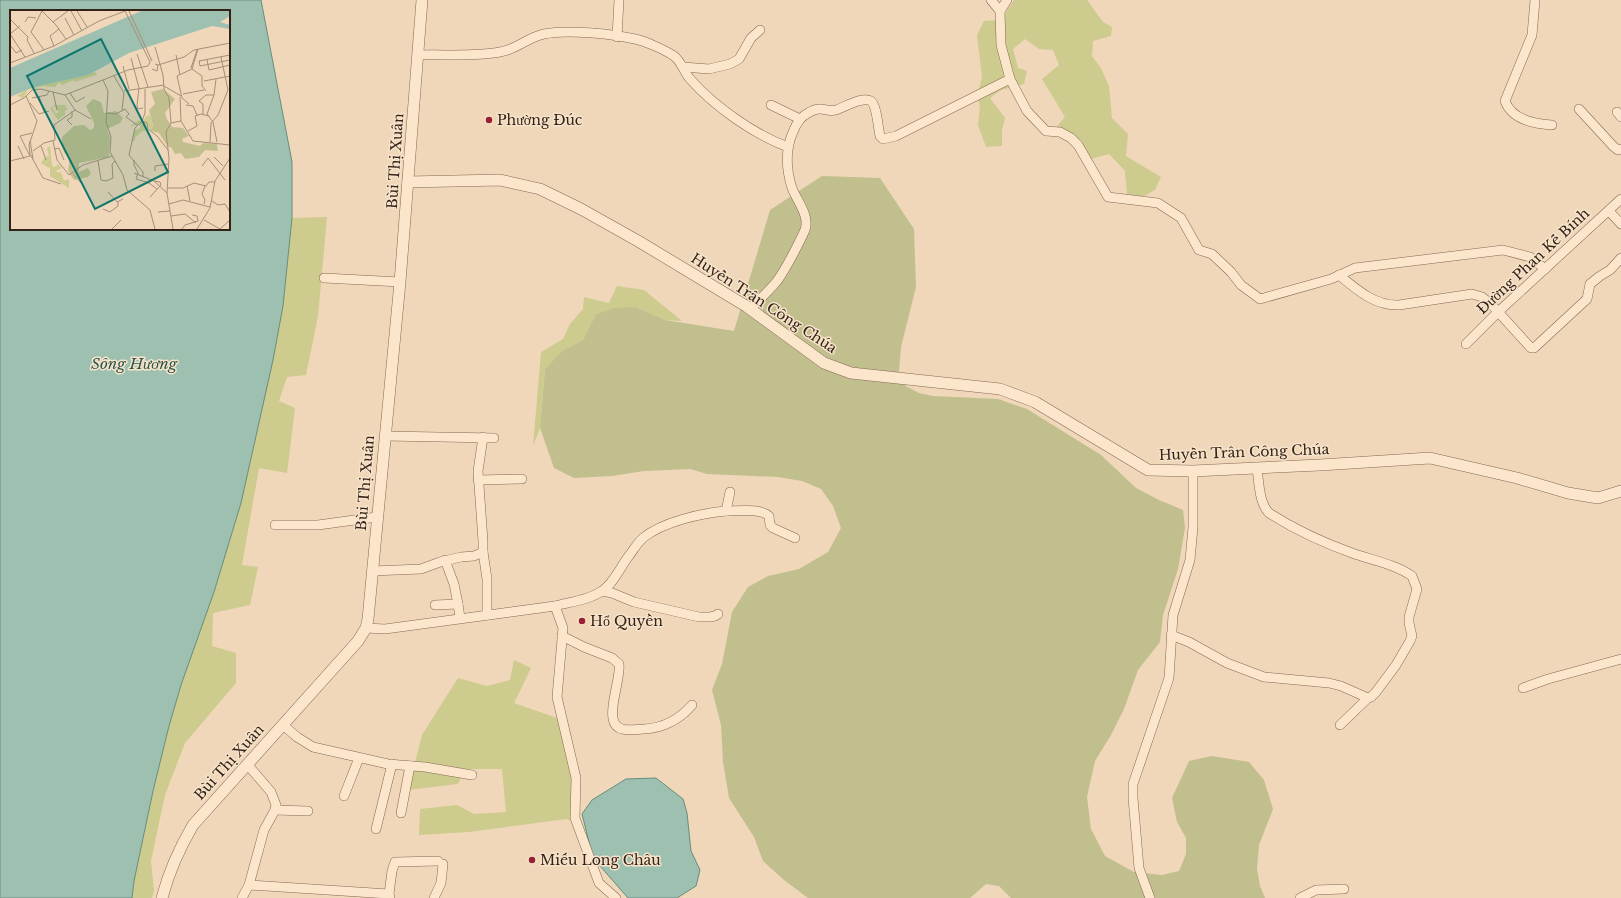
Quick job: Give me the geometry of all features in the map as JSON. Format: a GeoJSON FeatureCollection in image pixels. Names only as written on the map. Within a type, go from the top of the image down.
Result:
{"type":"FeatureCollection","features":[{"type":"Feature","properties":{"kind":"street","name":"Bùi Thị Xuân"},"geometry":{"type":"LineString","coordinates":[[162,898],[167,878],[178,850],[193,826],[358,641],[366,628],[400,282],[422,0]]}},
{"type":"Feature","properties":{"kind":"street"},"geometry":{"type":"LineString","coordinates":[[617,37],[619,0]]}},
{"type":"Feature","properties":{"kind":"street"},"geometry":{"type":"LineString","coordinates":[[991,0],[1000,11]]}},
{"type":"Feature","properties":{"kind":"street"},"geometry":{"type":"LineString","coordinates":[[1007,0],[1000,11],[1001,45],[1010,79],[1027,111],[1046,131],[1060,132],[1078,144],[1108,197],[1158,203],[1181,218],[1198,250],[1212,254],[1231,272],[1241,285],[1260,299],[1331,279],[1354,268],[1503,250],[1530,258],[1545,269]]}},
{"type":"Feature","properties":{"kind":"street"},"geometry":{"type":"LineString","coordinates":[[1535,0],[1532,35],[1505,101],[1512,111],[1530,123],[1552,125]]}},
{"type":"Feature","properties":{"kind":"street"},"geometry":{"type":"LineString","coordinates":[[683,67],[710,69],[730,64],[739,59],[751,38],[760,30]]}},
{"type":"Feature","properties":{"kind":"street"},"geometry":{"type":"LineString","coordinates":[[418,56],[481,55],[502,52],[513,49],[537,36],[566,31],[636,39],[668,53],[679,60],[691,80],[721,107],[758,133],[775,143],[788,148]]}},
{"type":"Feature","properties":{"kind":"street"},"geometry":{"type":"LineString","coordinates":[[750,309],[770,288],[785,269],[806,226],[805,216],[788,174],[787,161],[788,148],[800,119],[806,114],[818,109],[822,108],[834,111],[860,101],[868,100],[875,107],[880,136],[882,139],[896,136],[1010,79]]}},
{"type":"Feature","properties":{"kind":"street"},"geometry":{"type":"LineString","coordinates":[[771,105],[800,119]]}},
{"type":"Feature","properties":{"kind":"street"},"geometry":{"type":"LineString","coordinates":[[1579,109],[1613,146],[1618,150],[1621,149]]}},
{"type":"Feature","properties":{"kind":"street","name":"Huyền Trân Công Chúa"},"geometry":{"type":"LineString","coordinates":[[408,182],[500,180],[540,189],[581,209],[638,241],[750,309],[824,363],[851,373],[1000,389],[1036,402],[1148,470],[1193,471],[1430,458],[1517,478],[1568,493],[1598,498],[1621,491]]}},
{"type":"Feature","properties":{"kind":"street","name":"Đường Phan Kế Bính"},"geometry":{"type":"LineString","coordinates":[[1466,344],[1498,312],[1621,199]]}},
{"type":"Feature","properties":{"kind":"street"},"geometry":{"type":"LineString","coordinates":[[1608,211],[1621,224]]}},
{"type":"Feature","properties":{"kind":"street"},"geometry":{"type":"LineString","coordinates":[[1339,275],[1355,288],[1378,303],[1388,305],[1399,305],[1472,294],[1482,297],[1490,303],[1531,348],[1534,348],[1587,299],[1590,284],[1610,270],[1621,258]]}},
{"type":"Feature","properties":{"kind":"street"},"geometry":{"type":"LineString","coordinates":[[324,278],[400,282]]}},
{"type":"Feature","properties":{"kind":"street"},"geometry":{"type":"LineString","coordinates":[[385,436],[494,438]]}},
{"type":"Feature","properties":{"kind":"street"},"geometry":{"type":"LineString","coordinates":[[483,437],[479,458],[478,480],[483,552],[487,579],[487,615]]}},
{"type":"Feature","properties":{"kind":"street"},"geometry":{"type":"LineString","coordinates":[[1257,468],[1262,501],[1265,509],[1269,513],[1321,540],[1351,553],[1406,572],[1412,576],[1415,582],[1417,589],[1416,596],[1408,623],[1412,636],[1410,641],[1396,665],[1376,692],[1340,725]]}},
{"type":"Feature","properties":{"kind":"street"},"geometry":{"type":"LineString","coordinates":[[1150,898],[1139,868],[1132,792],[1138,768],[1169,678],[1173,615],[1190,560],[1193,527],[1193,471]]}},
{"type":"Feature","properties":{"kind":"street"},"geometry":{"type":"LineString","coordinates":[[478,480],[522,479]]}},
{"type":"Feature","properties":{"kind":"street"},"geometry":{"type":"LineString","coordinates":[[726,511],[730,492]]}},
{"type":"Feature","properties":{"kind":"street"},"geometry":{"type":"LineString","coordinates":[[366,628],[385,629],[555,606],[582,599],[603,591],[641,539],[652,531],[661,526],[714,512],[750,511],[766,514],[769,516],[770,525],[773,528],[795,538]]}},
{"type":"Feature","properties":{"kind":"street"},"geometry":{"type":"LineString","coordinates":[[275,525],[324,525],[377,516]]}},
{"type":"Feature","properties":{"kind":"street"},"geometry":{"type":"LineString","coordinates":[[372,571],[421,570],[445,560],[461,556],[474,556],[483,552]]}},
{"type":"Feature","properties":{"kind":"street"},"geometry":{"type":"LineString","coordinates":[[445,560],[454,584],[460,618]]}},
{"type":"Feature","properties":{"kind":"street"},"geometry":{"type":"LineString","coordinates":[[603,591],[634,602],[699,617],[710,617],[718,614]]}},
{"type":"Feature","properties":{"kind":"street"},"geometry":{"type":"LineString","coordinates":[[435,605],[458,604]]}},
{"type":"Feature","properties":{"kind":"street"},"geometry":{"type":"LineString","coordinates":[[555,606],[563,628],[557,697],[576,778],[575,818],[599,883],[616,898]]}},
{"type":"Feature","properties":{"kind":"street"},"geometry":{"type":"LineString","coordinates":[[1171,635],[1188,642],[1227,663],[1264,677],[1328,683],[1341,686],[1368,698]]}},
{"type":"Feature","properties":{"kind":"street"},"geometry":{"type":"LineString","coordinates":[[562,636],[584,647],[612,658],[619,664],[619,672],[612,708],[616,726],[622,729],[647,729],[668,724],[684,714],[692,705]]}},
{"type":"Feature","properties":{"kind":"street"},"geometry":{"type":"LineString","coordinates":[[1523,688],[1548,679],[1621,659]]}},
{"type":"Feature","properties":{"kind":"street"},"geometry":{"type":"LineString","coordinates":[[282,725],[307,744],[359,758],[472,775]]}},
{"type":"Feature","properties":{"kind":"street"},"geometry":{"type":"LineString","coordinates":[[344,796],[359,758]]}},
{"type":"Feature","properties":{"kind":"street"},"geometry":{"type":"LineString","coordinates":[[242,898],[249,885],[264,830],[275,810],[276,805],[275,799],[271,792],[247,764]]}},
{"type":"Feature","properties":{"kind":"street"},"geometry":{"type":"LineString","coordinates":[[376,829],[392,764]]}},
{"type":"Feature","properties":{"kind":"street"},"geometry":{"type":"LineString","coordinates":[[401,813],[410,766]]}},
{"type":"Feature","properties":{"kind":"street"},"geometry":{"type":"LineString","coordinates":[[275,810],[308,811]]}},
{"type":"Feature","properties":{"kind":"street"},"geometry":{"type":"LineString","coordinates":[[249,885],[342,890],[371,896],[390,896],[392,871],[395,862],[441,863],[441,883],[434,898]]}},
{"type":"Feature","properties":{"kind":"street"},"geometry":{"type":"LineString","coordinates":[[1300,898],[1316,890],[1344,888]]}},
{"type":"Feature","properties":{"kind":"shaded area"},"geometry":{"type":"Polygon","coordinates":[[[1014,0],[1087,0],[1103,22],[1112,27],[1111,36],[1093,41],[1092,56],[1101,68],[1109,86],[1112,118],[1128,134],[1126,156],[1161,177],[1155,190],[1142,197],[1127,194],[1125,171],[1109,154],[1091,159],[1081,140],[1070,136],[1051,133],[1065,117],[1042,79],[1059,65],[1053,50],[1039,49],[1025,39],[1013,49],[1018,68],[1027,71],[1024,84],[1001,90],[990,98],[1005,118],[1002,130],[1002,146],[986,147],[978,125],[980,106],[977,96],[982,77],[977,35],[984,21],[1001,20],[1014,0]]]}},
{"type":"Feature","properties":{"kind":"shaded area"},"geometry":{"type":"Polygon","coordinates":[[[822,176],[880,178],[914,229],[916,287],[901,347],[899,372],[906,386],[919,393],[933,396],[998,399],[1027,409],[1101,455],[1136,488],[1183,510],[1185,528],[1178,569],[1163,615],[1160,642],[1138,670],[1124,709],[1111,735],[1095,761],[1087,797],[1091,829],[1105,856],[1134,872],[1162,875],[1179,871],[1186,854],[1186,838],[1177,822],[1172,798],[1189,761],[1212,756],[1249,762],[1264,780],[1273,809],[1259,845],[1257,869],[1260,886],[1265,898],[1011,898],[999,886],[986,884],[970,898],[808,898],[784,880],[763,861],[754,837],[729,798],[723,762],[721,725],[712,690],[722,664],[732,612],[748,587],[768,576],[799,569],[828,552],[841,528],[833,506],[821,489],[802,481],[778,477],[707,474],[690,469],[644,471],[612,476],[574,478],[554,468],[540,428],[545,369],[562,351],[583,340],[596,314],[615,308],[636,307],[665,320],[734,331],[770,210],[822,176]]]}},
{"type":"Feature","properties":{"kind":"shaded area"},"geometry":{"type":"Polygon","coordinates":[[[327,217],[318,316],[306,375],[287,377],[279,401],[295,408],[287,473],[259,468],[242,565],[258,567],[250,605],[213,613],[212,646],[236,653],[236,683],[185,743],[165,795],[151,861],[154,891],[152,898],[132,898],[134,881],[153,791],[169,726],[181,685],[214,592],[241,503],[283,306],[292,218],[327,217]]]}},
{"type":"Feature","properties":{"kind":"shaded area"},"geometry":{"type":"Polygon","coordinates":[[[617,286],[644,290],[682,321],[665,320],[636,307],[596,314],[583,340],[562,351],[545,369],[540,428],[533,446],[541,352],[563,339],[570,324],[583,309],[584,297],[609,303],[617,286]]]}},
{"type":"Feature","properties":{"kind":"shaded area"},"geometry":{"type":"Polygon","coordinates":[[[514,660],[531,668],[514,703],[560,719],[581,779],[577,785],[574,821],[566,819],[469,832],[419,835],[420,809],[457,805],[474,814],[506,812],[502,769],[465,769],[458,784],[408,790],[422,735],[458,678],[487,686],[510,680],[514,660]]]}},
{"type":"Feature","properties":{"kind":"water","name":"Sông Hương"},"geometry":{"type":"Polygon","coordinates":[[[0,0],[261,0],[292,162],[292,218],[283,306],[273,360],[241,503],[214,592],[181,685],[169,726],[153,791],[134,881],[132,898],[0,898],[0,0]]]}},
{"type":"Feature","properties":{"kind":"water"},"geometry":{"type":"Polygon","coordinates":[[[656,778],[683,799],[687,813],[691,851],[700,870],[696,886],[677,898],[628,898],[593,858],[582,814],[592,800],[626,779],[656,778]]]}},
{"type":"Feature","properties":{"kind":"place","name":"Phường Đúc"},"geometry":{"type":"Point","coordinates":[489,120]}},
{"type":"Feature","properties":{"kind":"place","name":"Hổ Quyền"},"geometry":{"type":"Point","coordinates":[582,621]}},
{"type":"Feature","properties":{"kind":"place","name":"Miếu Long Châu"},"geometry":{"type":"Point","coordinates":[532,860]}}]}
